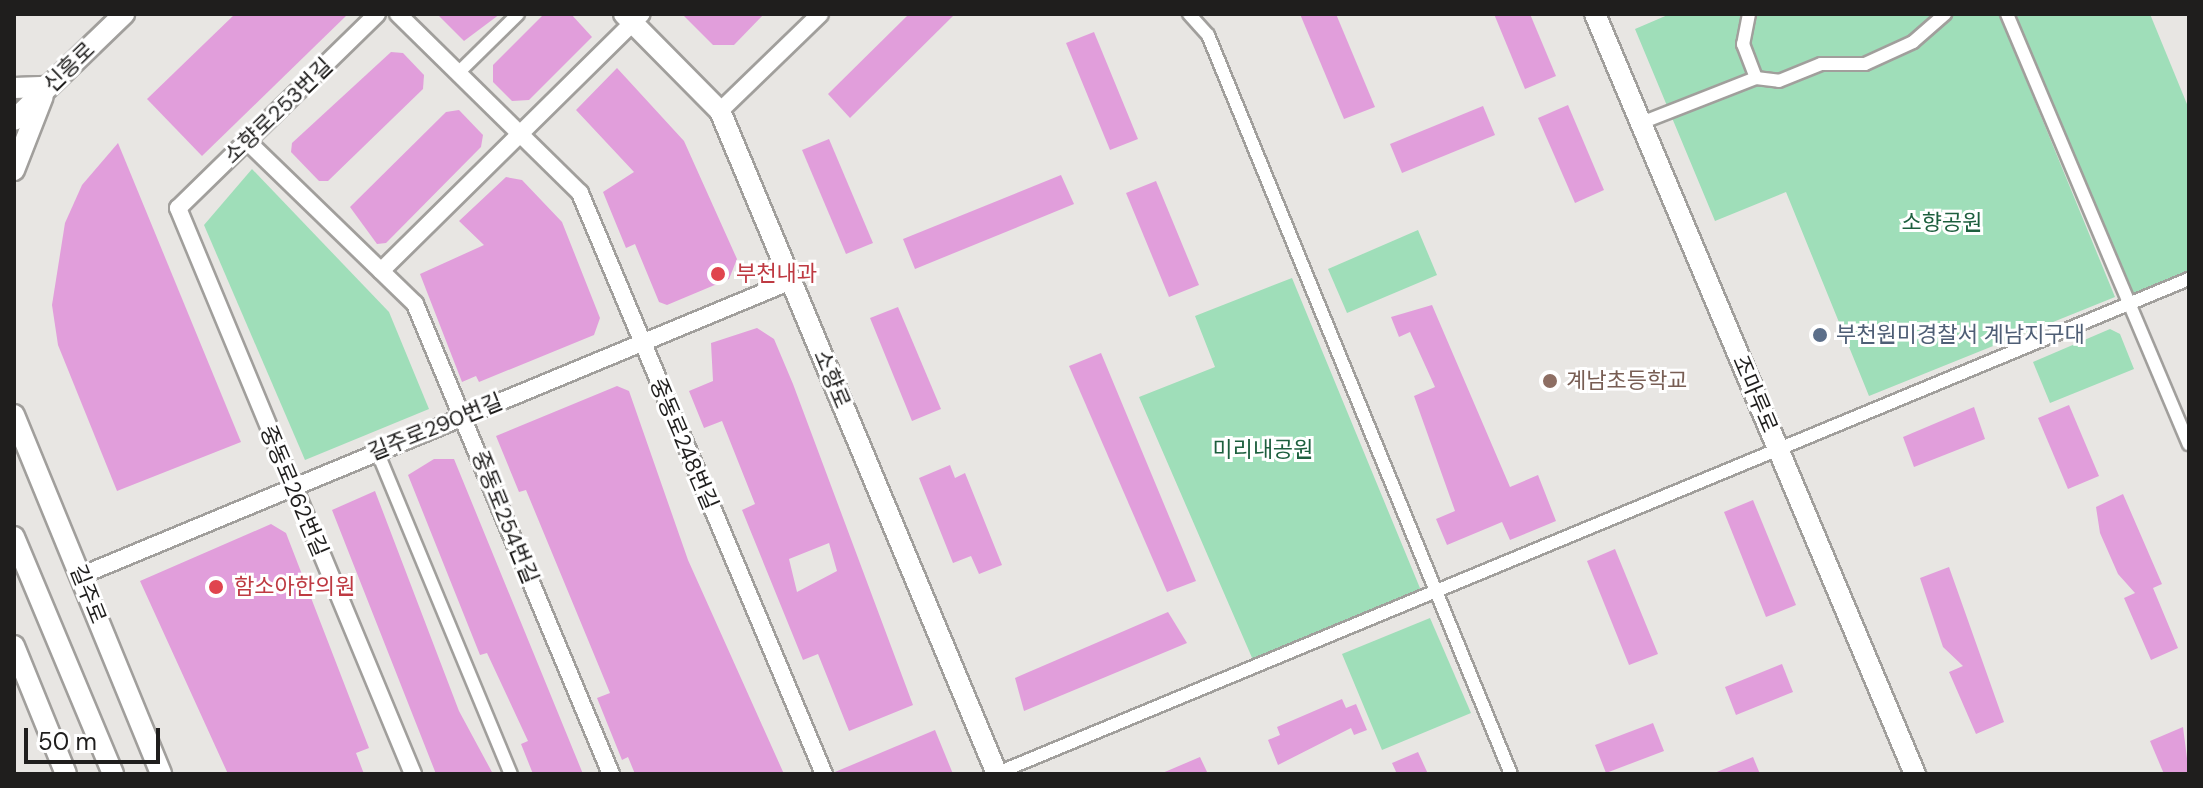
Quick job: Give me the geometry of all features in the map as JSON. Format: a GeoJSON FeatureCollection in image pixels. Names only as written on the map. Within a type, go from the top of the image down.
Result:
{"type":"FeatureCollection","features":[{"type":"Feature","properties":{"kind":"street","name":"신흥로"},"geometry":{"type":"LineString","coordinates":[[14,120],[124,14]]}},
{"type":"Feature","properties":{"kind":"street","name":"소향로253번길"},"geometry":{"type":"LineString","coordinates":[[178,208],[377,14]]}},
{"type":"Feature","properties":{"kind":"street","name":"중동로248번길"},"geometry":{"type":"LineString","coordinates":[[398,14],[580,193],[824,774]]}},
{"type":"Feature","properties":{"kind":"street"},"geometry":{"type":"LineString","coordinates":[[458,73],[518,14]]}},
{"type":"Feature","properties":{"kind":"street"},"geometry":{"type":"LineString","coordinates":[[720,111],[820,14]]}},
{"type":"Feature","properties":{"kind":"street"},"geometry":{"type":"LineString","coordinates":[[1189,14],[1208,35],[1511,774]]}},
{"type":"Feature","properties":{"kind":"street","name":"조마루로"},"geometry":{"type":"LineString","coordinates":[[1595,14],[1915,774]]}},
{"type":"Feature","properties":{"kind":"street"},"geometry":{"type":"LineString","coordinates":[[1749,14],[1743,44],[1756,78]]}},
{"type":"Feature","properties":{"kind":"street"},"geometry":{"type":"LineString","coordinates":[[2007,14],[2189,444]]}},
{"type":"Feature","properties":{"kind":"street"},"geometry":{"type":"LineString","coordinates":[[1641,123],[1756,78],[1779,81],[1821,64],[1865,64],[1913,42],[1936,16]]}},
{"type":"Feature","properties":{"kind":"street"},"geometry":{"type":"LineString","coordinates":[[381,271],[633,17]]}},
{"type":"Feature","properties":{"kind":"street","name":"소향로"},"geometry":{"type":"LineString","coordinates":[[633,17],[720,111],[996,774]]}},
{"type":"Feature","properties":{"kind":"street"},"geometry":{"type":"LineString","coordinates":[[14,88],[47,87],[14,170]]}},
{"type":"Feature","properties":{"kind":"street","name":"중동로254번길"},"geometry":{"type":"LineString","coordinates":[[247,141],[415,304],[611,774]]}},
{"type":"Feature","properties":{"kind":"street","name":"중동로262번길"},"geometry":{"type":"LineString","coordinates":[[178,208],[413,774]]}},
{"type":"Feature","properties":{"kind":"street"},"geometry":{"type":"LineString","coordinates":[[996,774],[1438,595],[1777,448],[2189,279]]}},
{"type":"Feature","properties":{"kind":"street","name":"길주로290번길"},"geometry":{"type":"LineString","coordinates":[[80,576],[791,281]]}},
{"type":"Feature","properties":{"kind":"street","name":"길주로"},"geometry":{"type":"LineString","coordinates":[[14,415],[161,774]]}},
{"type":"Feature","properties":{"kind":"street"},"geometry":{"type":"LineString","coordinates":[[377,451],[511,774]]}},
{"type":"Feature","properties":{"kind":"street","name":"길주로"},"geometry":{"type":"LineString","coordinates":[[14,537],[113,774]]}},
{"type":"Feature","properties":{"kind":"street"},"geometry":{"type":"LineString","coordinates":[[14,646],[66,774]]}},
{"type":"Feature","properties":{"kind":"green space","name":"소향공원"},"geometry":{"type":"Polygon","coordinates":[[[1670,14],[1999,14],[2115,297],[1869,396],[1786,192],[1715,221],[1635,29],[1670,14]]]}},
{"type":"Feature","properties":{"kind":"green space"},"geometry":{"type":"Polygon","coordinates":[[[2013,14],[2150,14],[2189,109],[2189,273],[2132,297],[2013,14]]]}},
{"type":"Feature","properties":{"kind":"green space"},"geometry":{"type":"Polygon","coordinates":[[[252,169],[389,312],[429,409],[305,460],[204,225],[252,169]]]}},
{"type":"Feature","properties":{"kind":"green space"},"geometry":{"type":"Polygon","coordinates":[[[1418,230],[1437,275],[1347,313],[1328,269],[1418,230]]]}},
{"type":"Feature","properties":{"kind":"green space","name":"미리내공원"},"geometry":{"type":"Polygon","coordinates":[[[1292,278],[1422,593],[1253,660],[1139,397],[1215,367],[1195,316],[1292,278]]]}},
{"type":"Feature","properties":{"kind":"green space"},"geometry":{"type":"Polygon","coordinates":[[[2110,329],[2120,334],[2134,369],[2050,403],[2033,362],[2110,329]]]}},
{"type":"Feature","properties":{"kind":"green space"},"geometry":{"type":"Polygon","coordinates":[[[1430,618],[1471,713],[1382,750],[1342,654],[1430,618]]]}},
{"type":"Feature","properties":{"kind":"building"},"geometry":{"type":"Polygon","coordinates":[[[235,14],[348,14],[202,156],[147,99],[235,14]]]}},
{"type":"Feature","properties":{"kind":"building"},"geometry":{"type":"Polygon","coordinates":[[[437,14],[500,14],[464,41],[437,14]]]}},
{"type":"Feature","properties":{"kind":"building"},"geometry":{"type":"Polygon","coordinates":[[[544,14],[571,14],[592,37],[529,100],[512,101],[493,82],[493,65],[544,14]]]}},
{"type":"Feature","properties":{"kind":"building"},"geometry":{"type":"Polygon","coordinates":[[[682,14],[764,14],[734,45],[713,45],[682,14]]]}},
{"type":"Feature","properties":{"kind":"building"},"geometry":{"type":"Polygon","coordinates":[[[909,14],[955,14],[850,118],[828,94],[909,14]]]}},
{"type":"Feature","properties":{"kind":"building"},"geometry":{"type":"Polygon","coordinates":[[[1300,14],[1336,14],[1375,107],[1344,119],[1300,14]]]}},
{"type":"Feature","properties":{"kind":"building"},"geometry":{"type":"Polygon","coordinates":[[[1494,14],[1530,14],[1556,76],[1525,89],[1494,14]]]}},
{"type":"Feature","properties":{"kind":"building"},"geometry":{"type":"Polygon","coordinates":[[[1094,32],[1138,139],[1110,150],[1066,43],[1094,32]]]}},
{"type":"Feature","properties":{"kind":"building"},"geometry":{"type":"Polygon","coordinates":[[[391,52],[403,53],[424,75],[423,89],[328,181],[319,181],[291,152],[292,143],[391,52]]]}},
{"type":"Feature","properties":{"kind":"building"},"geometry":{"type":"Polygon","coordinates":[[[617,68],[684,141],[737,259],[729,279],[667,305],[659,302],[635,244],[626,248],[603,192],[634,172],[576,110],[617,68]]]}},
{"type":"Feature","properties":{"kind":"building"},"geometry":{"type":"Polygon","coordinates":[[[1568,105],[1604,190],[1575,203],[1538,118],[1568,105]]]}},
{"type":"Feature","properties":{"kind":"building"},"geometry":{"type":"Polygon","coordinates":[[[1483,106],[1495,135],[1402,173],[1390,144],[1483,106]]]}},
{"type":"Feature","properties":{"kind":"building"},"geometry":{"type":"Polygon","coordinates":[[[459,110],[483,135],[481,147],[386,243],[377,244],[350,207],[446,112],[459,110]]]}},
{"type":"Feature","properties":{"kind":"building"},"geometry":{"type":"Polygon","coordinates":[[[829,139],[873,243],[846,254],[802,150],[829,139]]]}},
{"type":"Feature","properties":{"kind":"building"},"geometry":{"type":"Polygon","coordinates":[[[118,143],[241,442],[117,491],[58,345],[52,305],[65,223],[82,185],[118,143]]]}},
{"type":"Feature","properties":{"kind":"building"},"geometry":{"type":"Polygon","coordinates":[[[1061,175],[1074,204],[915,269],[903,239],[1061,175]]]}},
{"type":"Feature","properties":{"kind":"building"},"geometry":{"type":"Polygon","coordinates":[[[506,177],[522,180],[562,222],[600,318],[594,335],[479,382],[476,376],[462,382],[420,274],[484,245],[459,221],[506,177]]]}},
{"type":"Feature","properties":{"kind":"building"},"geometry":{"type":"Polygon","coordinates":[[[1156,181],[1199,285],[1169,297],[1126,193],[1156,181]]]}},
{"type":"Feature","properties":{"kind":"building"},"geometry":{"type":"Polygon","coordinates":[[[1432,305],[1510,487],[1538,475],[1556,521],[1510,540],[1502,522],[1447,545],[1436,519],[1455,511],[1414,396],[1435,387],[1410,332],[1399,337],[1391,317],[1432,305]]]}},
{"type":"Feature","properties":{"kind":"building"},"geometry":{"type":"Polygon","coordinates":[[[898,307],[941,409],[912,421],[870,318],[898,307]]]}},
{"type":"Feature","properties":{"kind":"building"},"geometry":{"type":"Polygon","coordinates":[[[757,328],[774,339],[913,705],[849,731],[818,654],[803,660],[742,510],[755,504],[722,421],[704,428],[689,391],[713,381],[711,343],[757,328]],[[829,543],[789,559],[797,592],[837,571],[829,543]]]}},
{"type":"Feature","properties":{"kind":"building"},"geometry":{"type":"Polygon","coordinates":[[[1101,353],[1196,581],[1167,592],[1069,366],[1101,353]]]}},
{"type":"Feature","properties":{"kind":"building"},"geometry":{"type":"Polygon","coordinates":[[[617,386],[629,391],[688,560],[784,774],[635,774],[628,757],[622,760],[597,698],[610,693],[526,490],[519,492],[496,436],[617,386]]]}},
{"type":"Feature","properties":{"kind":"building"},"geometry":{"type":"Polygon","coordinates":[[[2069,405],[2099,476],[2068,489],[2038,418],[2069,405]]]}},
{"type":"Feature","properties":{"kind":"building"},"geometry":{"type":"Polygon","coordinates":[[[1974,407],[1985,439],[1914,467],[1903,437],[1974,407]]]}},
{"type":"Feature","properties":{"kind":"building"},"geometry":{"type":"Polygon","coordinates":[[[434,459],[454,459],[583,774],[533,774],[521,744],[528,741],[487,653],[480,655],[408,475],[434,459]]]}},
{"type":"Feature","properties":{"kind":"building"},"geometry":{"type":"Polygon","coordinates":[[[950,465],[955,478],[965,473],[1002,565],[979,574],[971,556],[953,563],[919,478],[950,465]]]}},
{"type":"Feature","properties":{"kind":"building"},"geometry":{"type":"Polygon","coordinates":[[[375,491],[459,711],[493,774],[436,774],[332,510],[375,491]]]}},
{"type":"Feature","properties":{"kind":"building"},"geometry":{"type":"Polygon","coordinates":[[[2123,494],[2162,584],[2153,588],[2178,648],[2151,660],[2124,598],[2135,593],[2118,574],[2100,533],[2096,507],[2123,494]]]}},
{"type":"Feature","properties":{"kind":"building"},"geometry":{"type":"Polygon","coordinates":[[[1753,500],[1796,605],[1766,617],[1724,512],[1753,500]]]}},
{"type":"Feature","properties":{"kind":"building"},"geometry":{"type":"Polygon","coordinates":[[[271,524],[286,533],[369,748],[356,753],[364,774],[228,774],[140,581],[271,524]]]}},
{"type":"Feature","properties":{"kind":"building"},"geometry":{"type":"Polygon","coordinates":[[[1615,549],[1658,654],[1629,665],[1587,561],[1615,549]]]}},
{"type":"Feature","properties":{"kind":"building"},"geometry":{"type":"Polygon","coordinates":[[[1949,567],[2004,722],[1976,734],[1949,672],[1963,666],[1943,647],[1920,578],[1949,567]]]}},
{"type":"Feature","properties":{"kind":"building"},"geometry":{"type":"Polygon","coordinates":[[[1168,612],[1187,643],[1024,711],[1015,678],[1168,612]]]}},
{"type":"Feature","properties":{"kind":"building"},"geometry":{"type":"Polygon","coordinates":[[[1782,664],[1793,692],[1736,715],[1725,687],[1782,664]]]}},
{"type":"Feature","properties":{"kind":"building"},"geometry":{"type":"Polygon","coordinates":[[[1342,699],[1346,708],[1356,704],[1367,730],[1354,735],[1351,728],[1278,765],[1268,740],[1280,735],[1277,727],[1342,699]]]}},
{"type":"Feature","properties":{"kind":"building"},"geometry":{"type":"Polygon","coordinates":[[[1653,723],[1664,751],[1606,773],[1595,745],[1653,723]]]}},
{"type":"Feature","properties":{"kind":"building"},"geometry":{"type":"Polygon","coordinates":[[[2183,727],[2189,774],[2164,774],[2150,741],[2183,727]]]}},
{"type":"Feature","properties":{"kind":"building"},"geometry":{"type":"Polygon","coordinates":[[[935,730],[953,774],[835,774],[835,772],[935,730]]]}},
{"type":"Feature","properties":{"kind":"building"},"geometry":{"type":"Polygon","coordinates":[[[1418,752],[1428,774],[1397,774],[1392,763],[1418,752]]]}},
{"type":"Feature","properties":{"kind":"building"},"geometry":{"type":"Polygon","coordinates":[[[1200,757],[1208,774],[1160,774],[1200,757]]]}},
{"type":"Feature","properties":{"kind":"building"},"geometry":{"type":"Polygon","coordinates":[[[1753,757],[1760,774],[1712,774],[1753,757]]]}},
{"type":"Feature","properties":{"kind":"place","name":"부천내과"},"geometry":{"type":"Point","coordinates":[718,274]}},
{"type":"Feature","properties":{"kind":"place","name":"부천원미경찰서 계남지구대"},"geometry":{"type":"Point","coordinates":[1820,335]}},
{"type":"Feature","properties":{"kind":"place","name":"계남초등학교"},"geometry":{"type":"Point","coordinates":[1550,381]}},
{"type":"Feature","properties":{"kind":"place","name":"함소아한의원"},"geometry":{"type":"Point","coordinates":[216,587]}}]}
